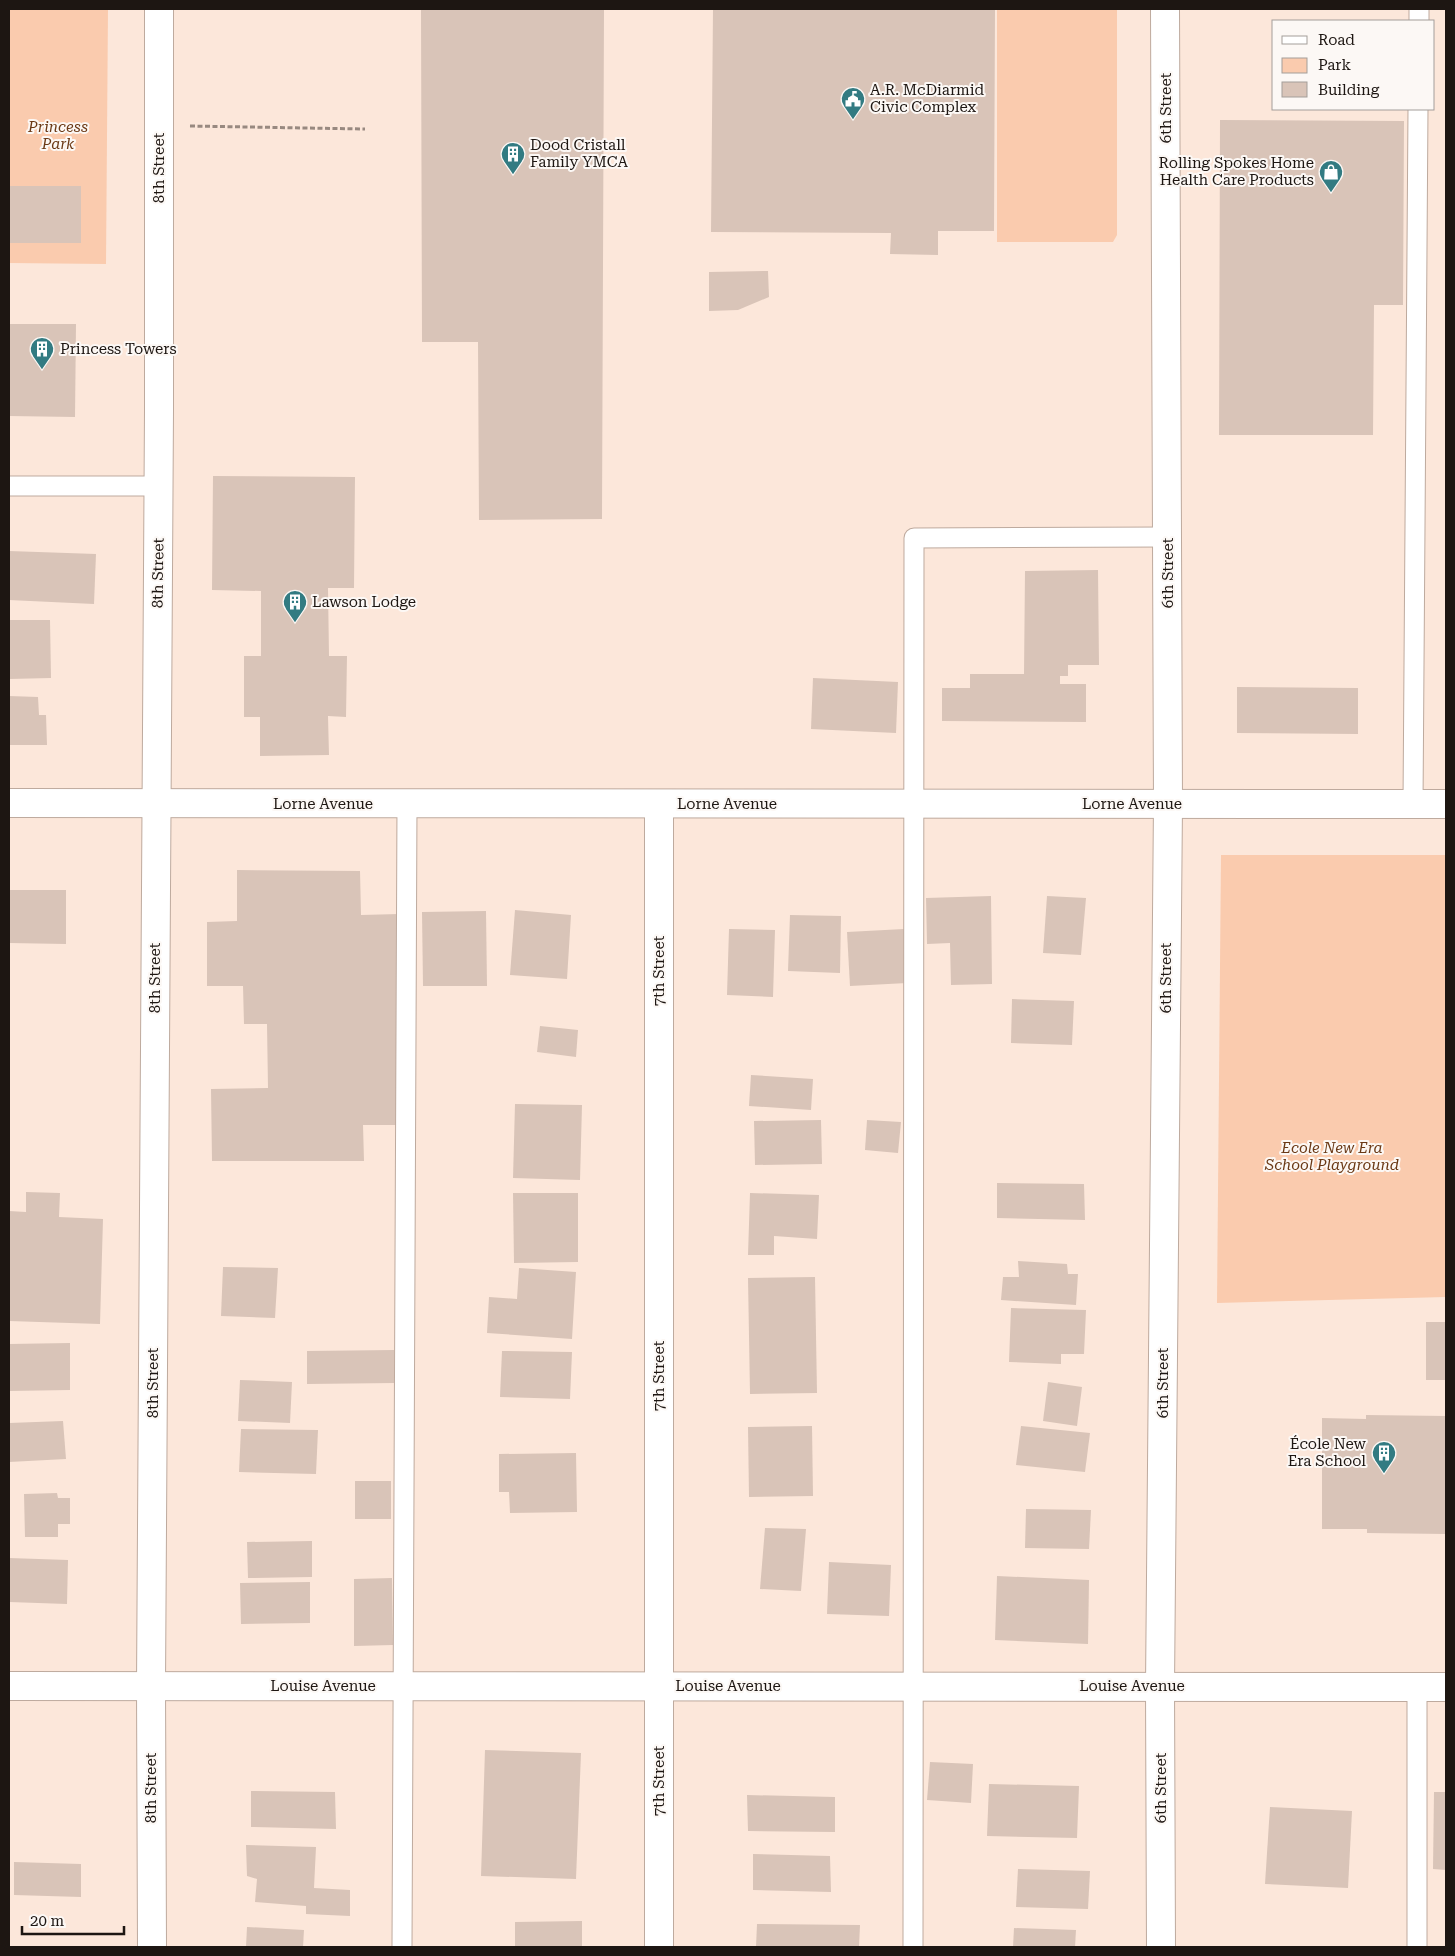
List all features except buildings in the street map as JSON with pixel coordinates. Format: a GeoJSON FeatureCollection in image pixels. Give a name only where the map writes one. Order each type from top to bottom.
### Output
{"type":"FeatureCollection","features":[{"type":"Feature","properties":{"kind":"street","name":"8th Street"},"geometry":{"type":"LineString","coordinates":[[152,1947],[151,1686],[159,486],[159,9]]}},
{"type":"Feature","properties":{"kind":"street","name":"6th Street"},"geometry":{"type":"LineString","coordinates":[[1161,1947],[1160,1686],[1168,804],[1166,9]]}},
{"type":"Feature","properties":{"kind":"street","name":"Lorne Avenue"},"geometry":{"type":"LineString","coordinates":[[9,803],[1446,804]]}},
{"type":"Feature","properties":{"kind":"street","name":"7th Street"},"geometry":{"type":"LineString","coordinates":[[660,804],[660,1947]]}},
{"type":"Feature","properties":{"kind":"street","name":"Louise Avenue"},"geometry":{"type":"LineString","coordinates":[[9,1686],[1446,1686]]}},
{"type":"Feature","properties":{"kind":"lane"},"geometry":{"type":"LineString","coordinates":[[1413,804],[1418,110]]}},
{"type":"Feature","properties":{"kind":"lane"},"geometry":{"type":"LineString","coordinates":[[9,486],[159,486]]}},
{"type":"Feature","properties":{"kind":"lane"},"geometry":{"type":"LineString","coordinates":[[913,1947],[912,804],[914,538],[1168,537]]}},
{"type":"Feature","properties":{"kind":"lane"},"geometry":{"type":"LineString","coordinates":[[402,1947],[407,804]]}},
{"type":"Feature","properties":{"kind":"lane"},"geometry":{"type":"LineString","coordinates":[[1417,1686],[1417,1947]]}},
{"type":"Feature","properties":{"kind":"path"},"geometry":{"type":"LineString","coordinates":[[159,125],[365,129]]}},
{"type":"Feature","properties":{"kind":"green space","name":"Princess Park"},"geometry":{"type":"Polygon","coordinates":[[[9,9],[108,9],[106,264],[9,263],[9,9]]]}},
{"type":"Feature","properties":{"kind":"green space"},"geometry":{"type":"Polygon","coordinates":[[[997,9],[1117,9],[1117,235],[1113,242],[997,242],[997,9]]]}},
{"type":"Feature","properties":{"kind":"green space","name":"Ecole New Era School Playground"},"geometry":{"type":"Polygon","coordinates":[[[1221,855],[1446,855],[1446,1297],[1217,1303],[1221,855]]]}},
{"type":"Feature","properties":{"kind":"place","name":"A.R. McDiarmid Civic Complex"},"geometry":{"type":"Point","coordinates":[853,120]}},
{"type":"Feature","properties":{"kind":"place","name":"Dood Cristall Family YMCA"},"geometry":{"type":"Point","coordinates":[513,175]}},
{"type":"Feature","properties":{"kind":"place","name":"Rolling Spokes Home Health Care Products"},"geometry":{"type":"Point","coordinates":[1331,193]}},
{"type":"Feature","properties":{"kind":"place","name":"Princess Towers"},"geometry":{"type":"Point","coordinates":[42,370]}},
{"type":"Feature","properties":{"kind":"place","name":"Lawson Lodge"},"geometry":{"type":"Point","coordinates":[295,623]}},
{"type":"Feature","properties":{"kind":"place","name":"École New Era School"},"geometry":{"type":"Point","coordinates":[1384,1474]}}]}
